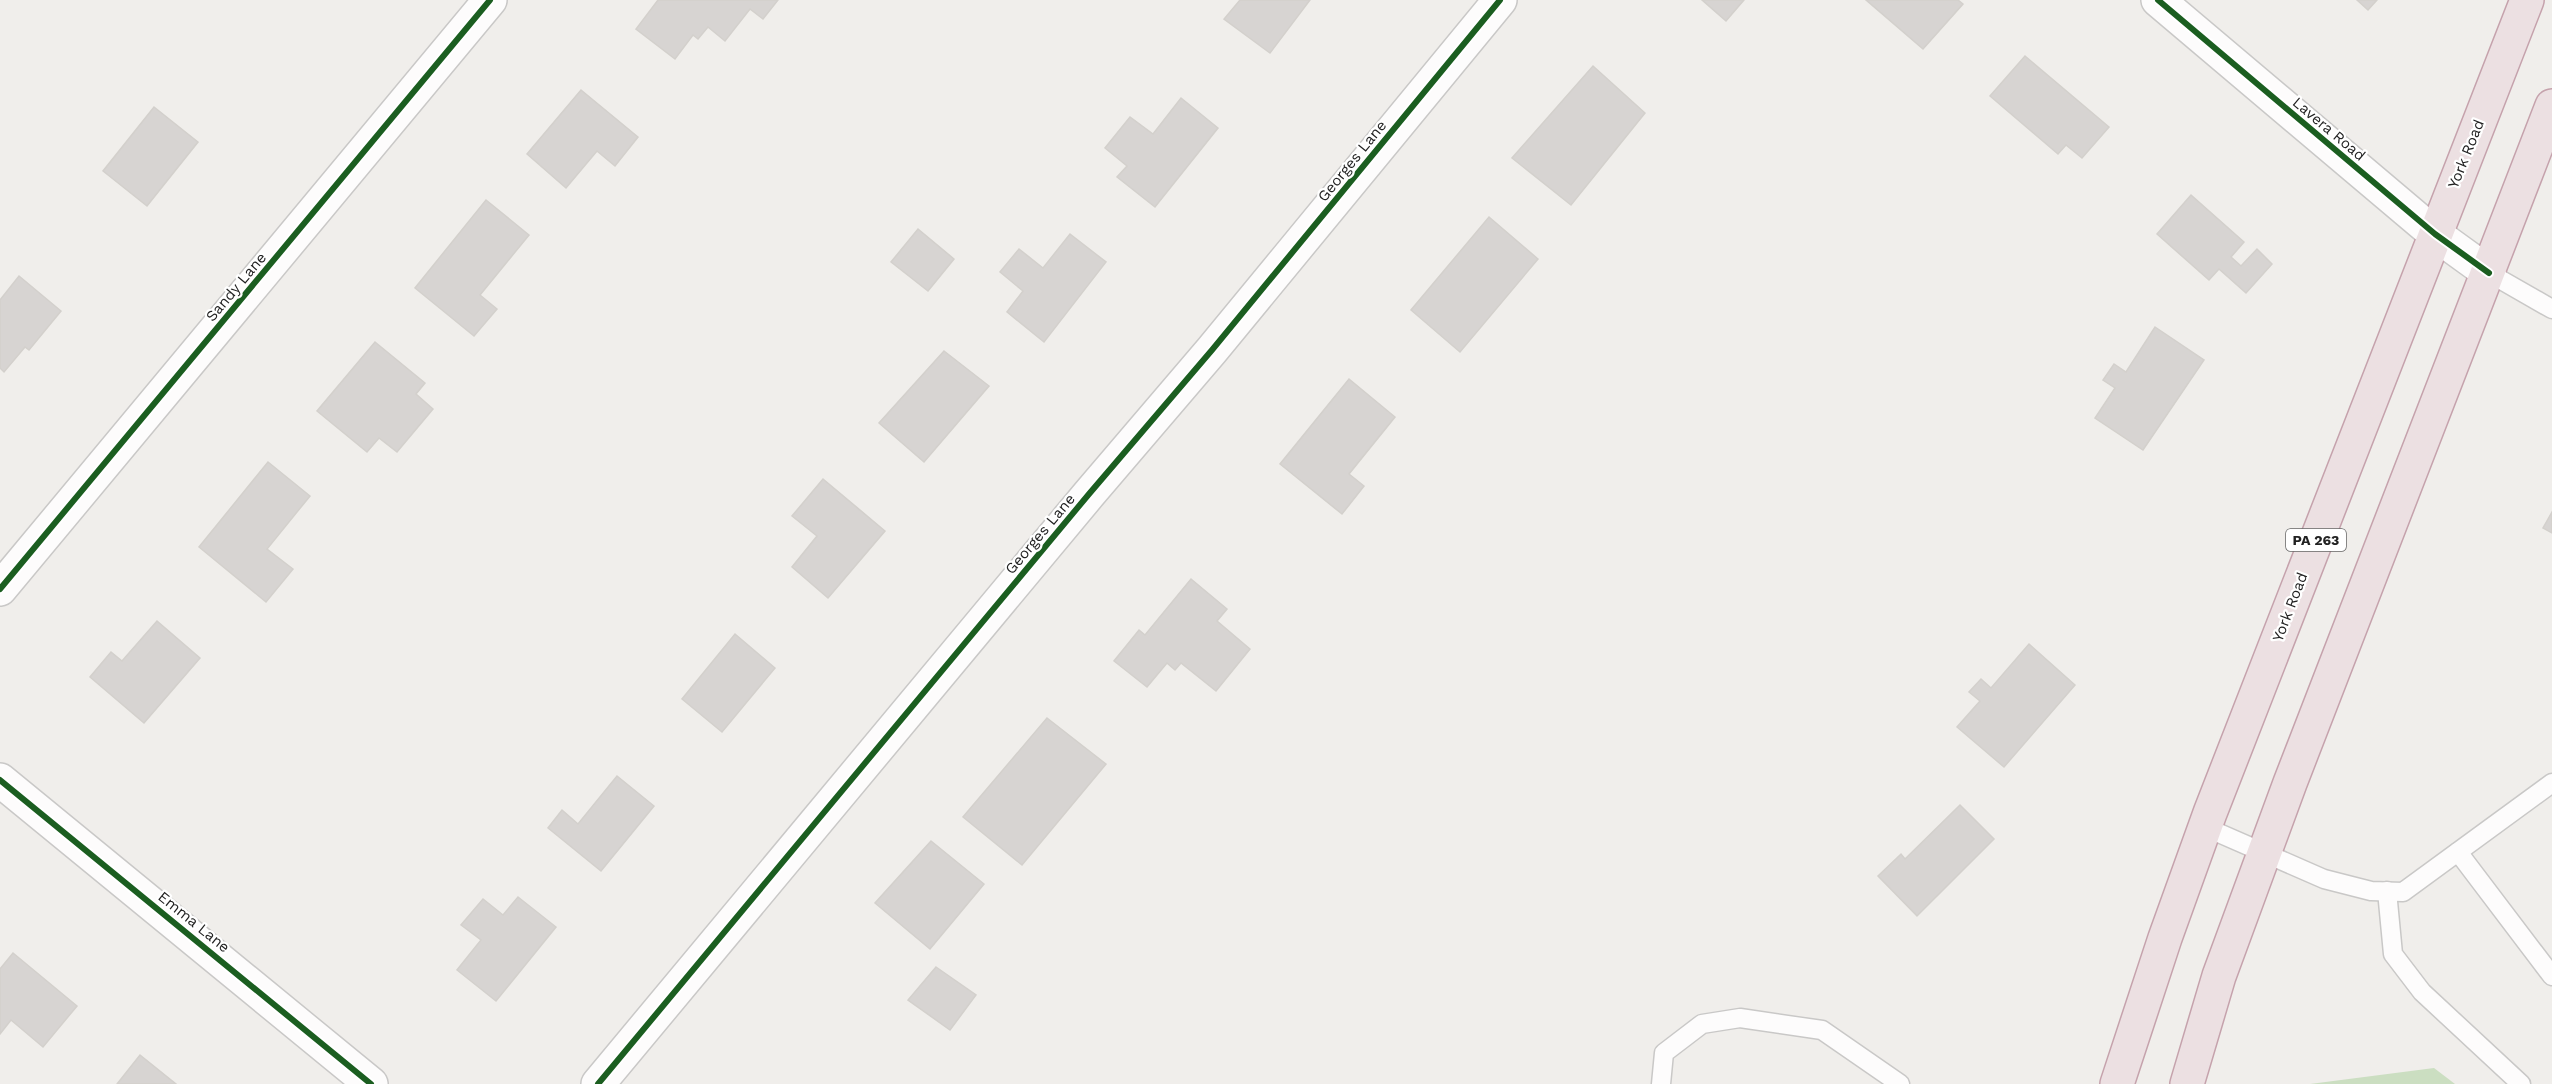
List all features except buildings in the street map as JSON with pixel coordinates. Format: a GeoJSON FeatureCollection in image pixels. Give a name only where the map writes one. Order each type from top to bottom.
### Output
{"type":"FeatureCollection","features":[{"type":"Feature","properties":{"kind":"highway","name":"York Road"},"geometry":{"type":"LineString","coordinates":[[2117,1084],[2165,938],[2205,827],[2527,0]]}},
{"type":"Feature","properties":{"kind":"highway"},"geometry":{"type":"LineString","coordinates":[[2187,1084],[2219,976],[2265,852],[2552,106]]}},
{"type":"Feature","properties":{"kind":"street","name":"Sandy Lane"},"geometry":{"type":"LineString","coordinates":[[0,589],[490,0]]}},
{"type":"Feature","properties":{"kind":"street","name":"Georges Lane"},"geometry":{"type":"LineString","coordinates":[[598,1084],[1212,350],[1500,0]]}},
{"type":"Feature","properties":{"kind":"street","name":"Lavera Road"},"geometry":{"type":"LineString","coordinates":[[2158,0],[2435,234],[2489,273]]}},
{"type":"Feature","properties":{"kind":"street","name":"Emma Lane"},"geometry":{"type":"LineString","coordinates":[[0,780],[371,1084]]}},
{"type":"Feature","properties":{"kind":"lane"},"geometry":{"type":"LineString","coordinates":[[2489,273],[2552,309]]}},
{"type":"Feature","properties":{"kind":"lane"},"geometry":{"type":"LineString","coordinates":[[2205,827],[2324,879],[2371,891],[2403,892],[2552,783]]}},
{"type":"Feature","properties":{"kind":"lane"},"geometry":{"type":"LineString","coordinates":[[2458,852],[2552,976]]}},
{"type":"Feature","properties":{"kind":"lane"},"geometry":{"type":"LineString","coordinates":[[2386,891],[2393,954],[2422,992],[2521,1084]]}},
{"type":"Feature","properties":{"kind":"lane"},"geometry":{"type":"LineString","coordinates":[[1661,1084],[1664,1053],[1702,1024],[1740,1018],[1822,1030],[1900,1084]]}},
{"type":"Feature","properties":{"kind":"green space"},"geometry":{"type":"Polygon","coordinates":[[[2434,1068],[2455,1084],[2310,1084],[2434,1068]]]}},
{"type":"Feature","properties":{"kind":"cycle path"},"geometry":{"type":"LineString","coordinates":[[0,589],[490,0]]}},
{"type":"Feature","properties":{"kind":"cycle path"},"geometry":{"type":"LineString","coordinates":[[598,1084],[1089,494],[1212,350],[1500,0]]}},
{"type":"Feature","properties":{"kind":"cycle path"},"geometry":{"type":"LineString","coordinates":[[2158,0],[2435,234],[2489,273]]}},
{"type":"Feature","properties":{"kind":"cycle path"},"geometry":{"type":"LineString","coordinates":[[0,780],[371,1084]]}}]}
